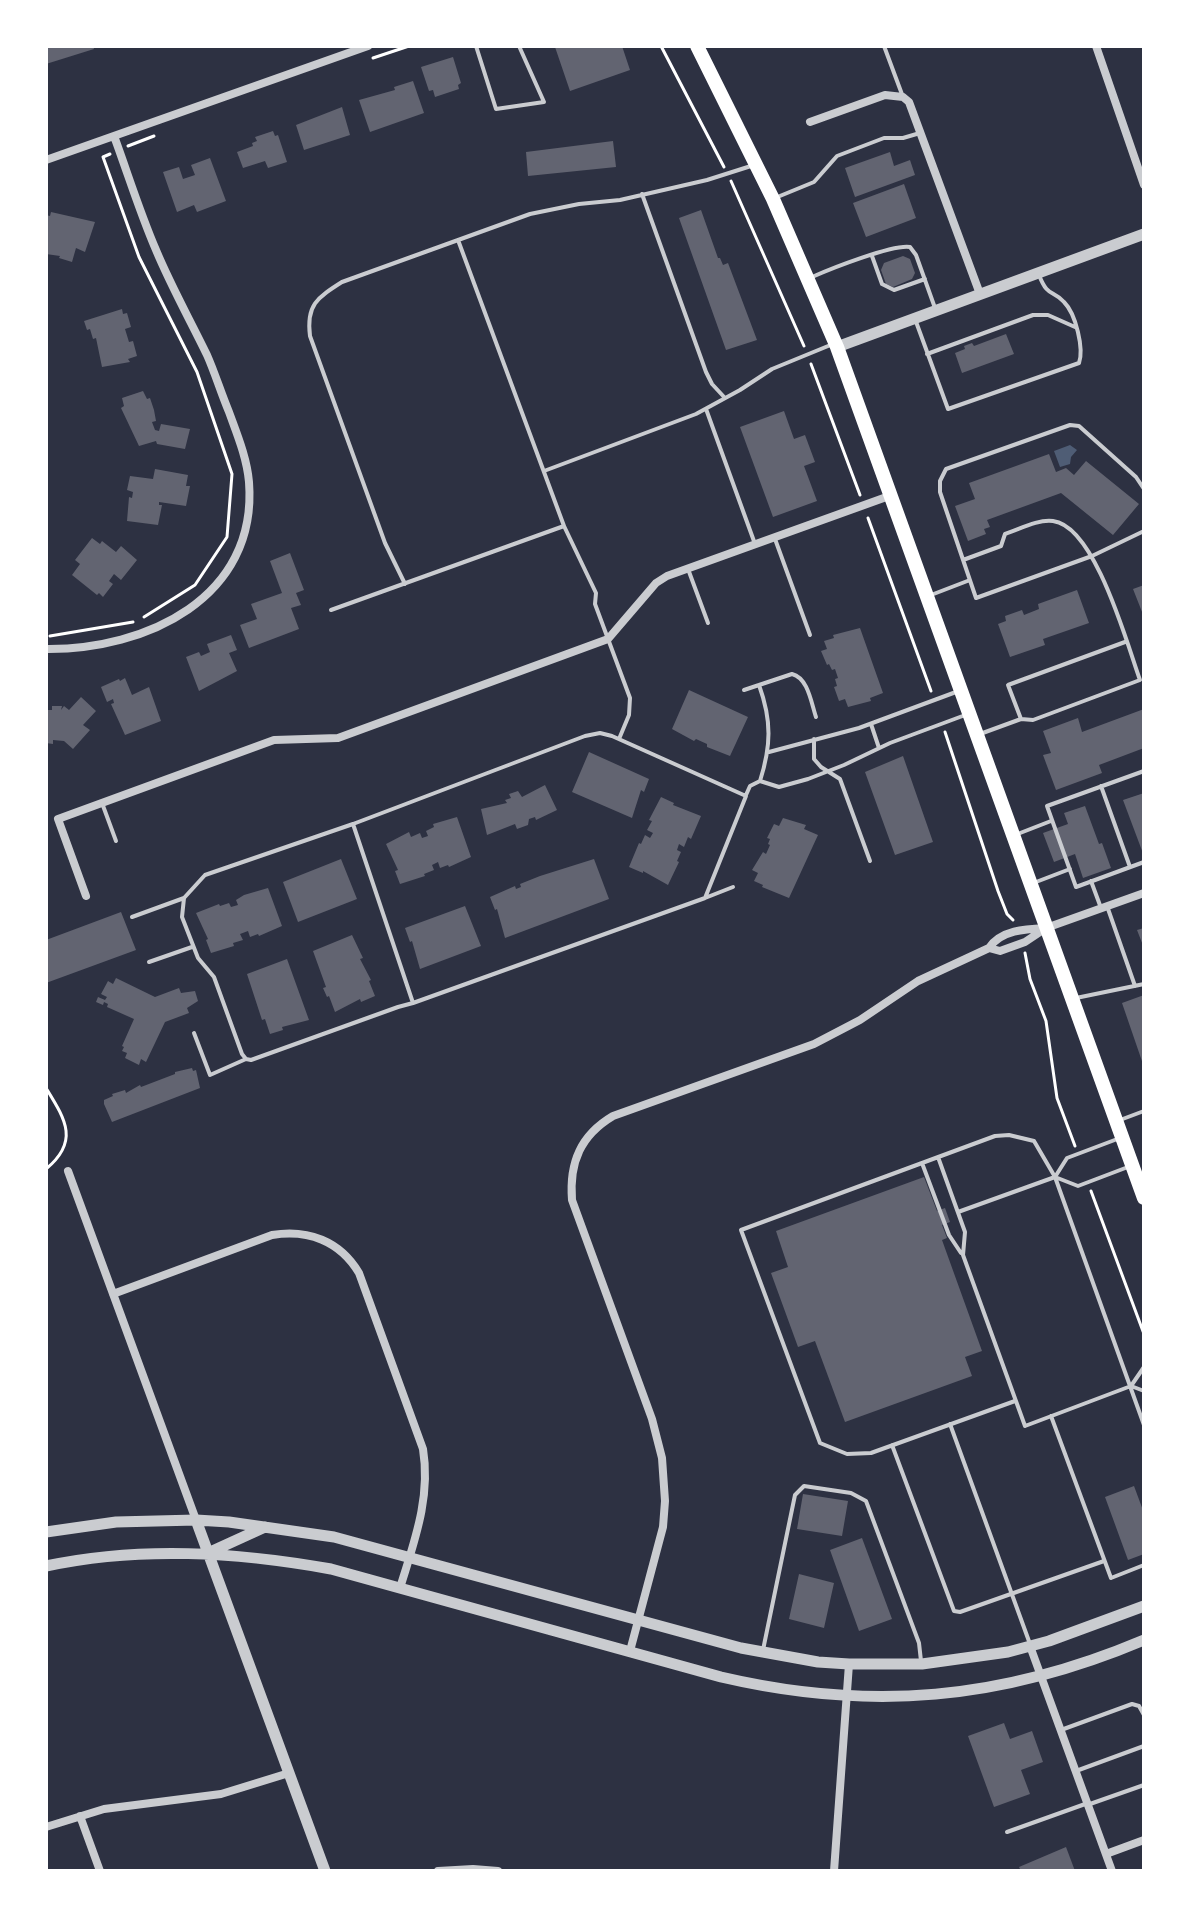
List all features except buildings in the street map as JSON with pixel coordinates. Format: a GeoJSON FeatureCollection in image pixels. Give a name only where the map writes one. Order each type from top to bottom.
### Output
{"type":"FeatureCollection","features":[{"type":"Feature","properties":{"kind":"main road"},"geometry":{"type":"LineString","coordinates":[[697,46],[757,164],[836,345],[1144,1198]]}},
{"type":"Feature","properties":{"kind":"street"},"geometry":{"type":"LineString","coordinates":[[46,160],[368,46]]}},
{"type":"Feature","properties":{"kind":"street"},"geometry":{"type":"LineString","coordinates":[[1096,46],[1144,185]]}},
{"type":"Feature","properties":{"kind":"street"},"geometry":{"type":"LineString","coordinates":[[810,122],[885,95],[903,97],[913,110],[980,294]]}},
{"type":"Feature","properties":{"kind":"street"},"geometry":{"type":"LineString","coordinates":[[46,649],[121,640],[163,626],[185,614],[216,586],[231,565],[247,520],[249,479],[233,423],[209,359],[156,251],[114,136]]}},
{"type":"Feature","properties":{"kind":"street"},"geometry":{"type":"LineString","coordinates":[[836,345],[1144,234]]}},
{"type":"Feature","properties":{"kind":"street"},"geometry":{"type":"LineString","coordinates":[[86,896],[58,819],[274,740],[338,738],[608,639],[656,583],[892,494]]}},
{"type":"Feature","properties":{"kind":"street"},"geometry":{"type":"LineString","coordinates":[[630,1651],[663,1527],[665,1490],[662,1458],[652,1419],[572,1200],[571,1182],[579,1149],[598,1125],[613,1116],[814,1044],[860,1020],[918,981],[989,948],[1000,951],[1025,942],[1046,928],[1144,893]]}},
{"type":"Feature","properties":{"kind":"street"},"geometry":{"type":"LineString","coordinates":[[68,1171],[325,1871]]}},
{"type":"Feature","properties":{"kind":"street"},"geometry":{"type":"LineString","coordinates":[[113,1294],[272,1235],[288,1232],[310,1235],[338,1247],[351,1259],[359,1273],[423,1449],[425,1490],[400,1588]]}},
{"type":"Feature","properties":{"kind":"street"},"geometry":{"type":"LineString","coordinates":[[46,1532],[116,1522],[196,1520],[334,1537],[763,1653],[818,1662],[922,1664],[1008,1652],[1144,1606]]}},
{"type":"Feature","properties":{"kind":"street"},"geometry":{"type":"LineString","coordinates":[[208,1553],[266,1527]]}},
{"type":"Feature","properties":{"kind":"street"},"geometry":{"type":"LineString","coordinates":[[46,1566],[111,1556],[208,1553],[317,1567],[721,1677],[782,1691],[846,1697],[917,1697],[1042,1677],[1144,1640]]}},
{"type":"Feature","properties":{"kind":"street"},"geometry":{"type":"LineString","coordinates":[[1030,1646],[1112,1871]]}},
{"type":"Feature","properties":{"kind":"street"},"geometry":{"type":"LineString","coordinates":[[834,1871],[849,1664]]}},
{"type":"Feature","properties":{"kind":"street"},"geometry":{"type":"LineString","coordinates":[[46,1827],[104,1809],[221,1794],[289,1773]]}},
{"type":"Feature","properties":{"kind":"street"},"geometry":{"type":"LineString","coordinates":[[80,1816],[100,1871]]}},
{"type":"Feature","properties":{"kind":"street"},"geometry":{"type":"LineString","coordinates":[[1106,1854],[1144,1840]]}},
{"type":"Feature","properties":{"kind":"street"},"geometry":{"type":"LineString","coordinates":[[438,1871],[498,1871]]}},
{"type":"Feature","properties":{"kind":"lane"},"geometry":{"type":"LineString","coordinates":[[476,46],[496,109],[544,102],[519,46]]}},
{"type":"Feature","properties":{"kind":"lane"},"geometry":{"type":"LineString","coordinates":[[884,46],[903,97]]}},
{"type":"Feature","properties":{"kind":"lane"},"geometry":{"type":"LineString","coordinates":[[773,199],[814,182],[837,156],[884,138],[903,138],[921,132]]}},
{"type":"Feature","properties":{"kind":"lane"},"geometry":{"type":"LineString","coordinates":[[405,584],[385,543],[310,336],[310,310],[316,300],[342,282],[530,214],[642,194],[757,164]]}},
{"type":"Feature","properties":{"kind":"lane"},"geometry":{"type":"LineString","coordinates":[[642,194],[706,372],[725,398]]}},
{"type":"Feature","properties":{"kind":"lane"},"geometry":{"type":"LineString","coordinates":[[458,239],[564,526],[596,593],[595,604],[630,698],[629,715],[619,739]]}},
{"type":"Feature","properties":{"kind":"lane"},"geometry":{"type":"LineString","coordinates":[[809,278],[901,245],[910,247],[916,255],[936,310]]}},
{"type":"Feature","properties":{"kind":"lane"},"geometry":{"type":"LineString","coordinates":[[872,256],[882,284],[894,290],[925,279]]}},
{"type":"Feature","properties":{"kind":"lane"},"geometry":{"type":"LineString","coordinates":[[915,318],[948,409],[1079,363],[1082,345],[1066,304],[1047,292],[1039,273]]}},
{"type":"Feature","properties":{"kind":"lane"},"geometry":{"type":"LineString","coordinates":[[927,354],[1033,315],[1048,315],[1075,327]]}},
{"type":"Feature","properties":{"kind":"lane"},"geometry":{"type":"LineString","coordinates":[[544,471],[706,409],[772,369],[836,345]]}},
{"type":"Feature","properties":{"kind":"lane"},"geometry":{"type":"LineString","coordinates":[[706,409],[755,544]]}},
{"type":"Feature","properties":{"kind":"lane"},"geometry":{"type":"LineString","coordinates":[[1144,489],[1136,477],[1079,426],[1070,425],[946,469],[940,481],[940,492],[976,598],[1092,556],[1144,531]]}},
{"type":"Feature","properties":{"kind":"lane"},"geometry":{"type":"LineString","coordinates":[[963,560],[1001,546],[1005,534],[1044,520],[1057,521],[1069,527],[1085,542],[1092,556],[1140,680],[1033,720],[1021,719],[977,735]]}},
{"type":"Feature","properties":{"kind":"lane"},"geometry":{"type":"LineString","coordinates":[[331,610],[564,526]]}},
{"type":"Feature","properties":{"kind":"lane"},"geometry":{"type":"LineString","coordinates":[[774,537],[810,635]]}},
{"type":"Feature","properties":{"kind":"lane"},"geometry":{"type":"LineString","coordinates":[[688,569],[708,623]]}},
{"type":"Feature","properties":{"kind":"lane"},"geometry":{"type":"LineString","coordinates":[[929,596],[970,580]]}},
{"type":"Feature","properties":{"kind":"lane"},"geometry":{"type":"LineString","coordinates":[[1021,719],[1008,685],[1126,642]]}},
{"type":"Feature","properties":{"kind":"lane"},"geometry":{"type":"LineString","coordinates":[[744,690],[792,674],[798,675],[803,680],[816,717]]}},
{"type":"Feature","properties":{"kind":"lane"},"geometry":{"type":"LineString","coordinates":[[759,685],[768,712],[769,752],[760,781]]}},
{"type":"Feature","properties":{"kind":"lane"},"geometry":{"type":"LineString","coordinates":[[769,752],[870,723],[962,690]]}},
{"type":"Feature","properties":{"kind":"lane"},"geometry":{"type":"LineString","coordinates":[[705,898],[750,786],[760,781],[779,787],[828,772],[879,748],[970,713]]}},
{"type":"Feature","properties":{"kind":"lane"},"geometry":{"type":"LineString","coordinates":[[870,723],[879,748]]}},
{"type":"Feature","properties":{"kind":"lane"},"geometry":{"type":"LineString","coordinates":[[132,917],[184,898],[205,875],[600,733],[746,796]]}},
{"type":"Feature","properties":{"kind":"lane"},"geometry":{"type":"LineString","coordinates":[[814,739],[814,759],[840,779],[870,861]]}},
{"type":"Feature","properties":{"kind":"lane"},"geometry":{"type":"LineString","coordinates":[[1144,771],[1047,806],[1076,887],[1144,862]]}},
{"type":"Feature","properties":{"kind":"lane"},"geometry":{"type":"LineString","coordinates":[[1101,786],[1130,867]]}},
{"type":"Feature","properties":{"kind":"lane"},"geometry":{"type":"LineString","coordinates":[[102,803],[116,841]]}},
{"type":"Feature","properties":{"kind":"lane"},"geometry":{"type":"LineString","coordinates":[[1012,835],[1052,821]]}},
{"type":"Feature","properties":{"kind":"lane"},"geometry":{"type":"LineString","coordinates":[[353,824],[413,1003]]}},
{"type":"Feature","properties":{"kind":"lane"},"geometry":{"type":"LineString","coordinates":[[1030,884],[1070,869]]}},
{"type":"Feature","properties":{"kind":"lane"},"geometry":{"type":"LineString","coordinates":[[1091,881],[1135,986]]}},
{"type":"Feature","properties":{"kind":"lane"},"geometry":{"type":"LineString","coordinates":[[194,1033],[210,1075],[246,1059],[251,1060],[413,1003],[733,887]]}},
{"type":"Feature","properties":{"kind":"lane"},"geometry":{"type":"LineString","coordinates":[[184,898],[182,917],[193,946],[214,977],[246,1059]]}},
{"type":"Feature","properties":{"kind":"lane"},"geometry":{"type":"LineString","coordinates":[[149,962],[193,946]]}},
{"type":"Feature","properties":{"kind":"lane"},"geometry":{"type":"LineString","coordinates":[[1072,999],[1144,984]]}},
{"type":"Feature","properties":{"kind":"lane"},"geometry":{"type":"LineString","coordinates":[[1116,1121],[1144,1111]]}},
{"type":"Feature","properties":{"kind":"lane"},"geometry":{"type":"LineString","coordinates":[[1015,1401],[858,1455],[820,1443],[741,1230],[995,1136],[1009,1135],[1034,1141],[1055,1177],[1144,1425]]}},
{"type":"Feature","properties":{"kind":"lane"},"geometry":{"type":"LineString","coordinates":[[958,1212],[1055,1177],[1067,1158],[1122,1137]]}},
{"type":"Feature","properties":{"kind":"lane"},"geometry":{"type":"LineString","coordinates":[[938,1157],[965,1232],[963,1255]]}},
{"type":"Feature","properties":{"kind":"lane"},"geometry":{"type":"LineString","coordinates":[[922,1163],[949,1235],[963,1255],[1025,1426],[1131,1386],[1144,1367]]}},
{"type":"Feature","properties":{"kind":"lane"},"geometry":{"type":"LineString","coordinates":[[1055,1177],[1078,1186],[1132,1166]]}},
{"type":"Feature","properties":{"kind":"lane"},"geometry":{"type":"LineString","coordinates":[[1131,1386],[1144,1391]]}},
{"type":"Feature","properties":{"kind":"lane"},"geometry":{"type":"LineString","coordinates":[[1051,1416],[1111,1578],[1144,1565]]}},
{"type":"Feature","properties":{"kind":"lane"},"geometry":{"type":"LineString","coordinates":[[950,1424],[1030,1646]]}},
{"type":"Feature","properties":{"kind":"lane"},"geometry":{"type":"LineString","coordinates":[[892,1445],[954,1611],[960,1612],[1104,1561]]}},
{"type":"Feature","properties":{"kind":"lane"},"geometry":{"type":"LineString","coordinates":[[763,1653],[795,1495],[804,1486],[851,1493],[866,1501],[919,1643],[922,1664]]}},
{"type":"Feature","properties":{"kind":"lane"},"geometry":{"type":"LineString","coordinates":[[1061,1730],[1132,1704],[1139,1706],[1144,1715]]}},
{"type":"Feature","properties":{"kind":"lane"},"geometry":{"type":"LineString","coordinates":[[1076,1771],[1144,1746]]}},
{"type":"Feature","properties":{"kind":"lane"},"geometry":{"type":"LineString","coordinates":[[1007,1832],[1142,1785]]}},
{"type":"Feature","properties":{"kind":"path"},"geometry":{"type":"LineString","coordinates":[[661,46],[728,174],[807,354],[934,700]]}},
{"type":"Feature","properties":{"kind":"path"},"geometry":{"type":"LineString","coordinates":[[942,724],[998,891],[1007,914],[1013,920]]}},
{"type":"Feature","properties":{"kind":"path"},"geometry":{"type":"LineString","coordinates":[[46,1088],[65,1119],[67,1128],[63,1150],[46,1169]]}},
{"type":"Feature","properties":{"kind":"water"},"geometry":{"type":"Polygon","coordinates":[[[1070,445],[1077,450],[1070,464],[1060,467],[1054,451],[1070,445]]]}}]}
